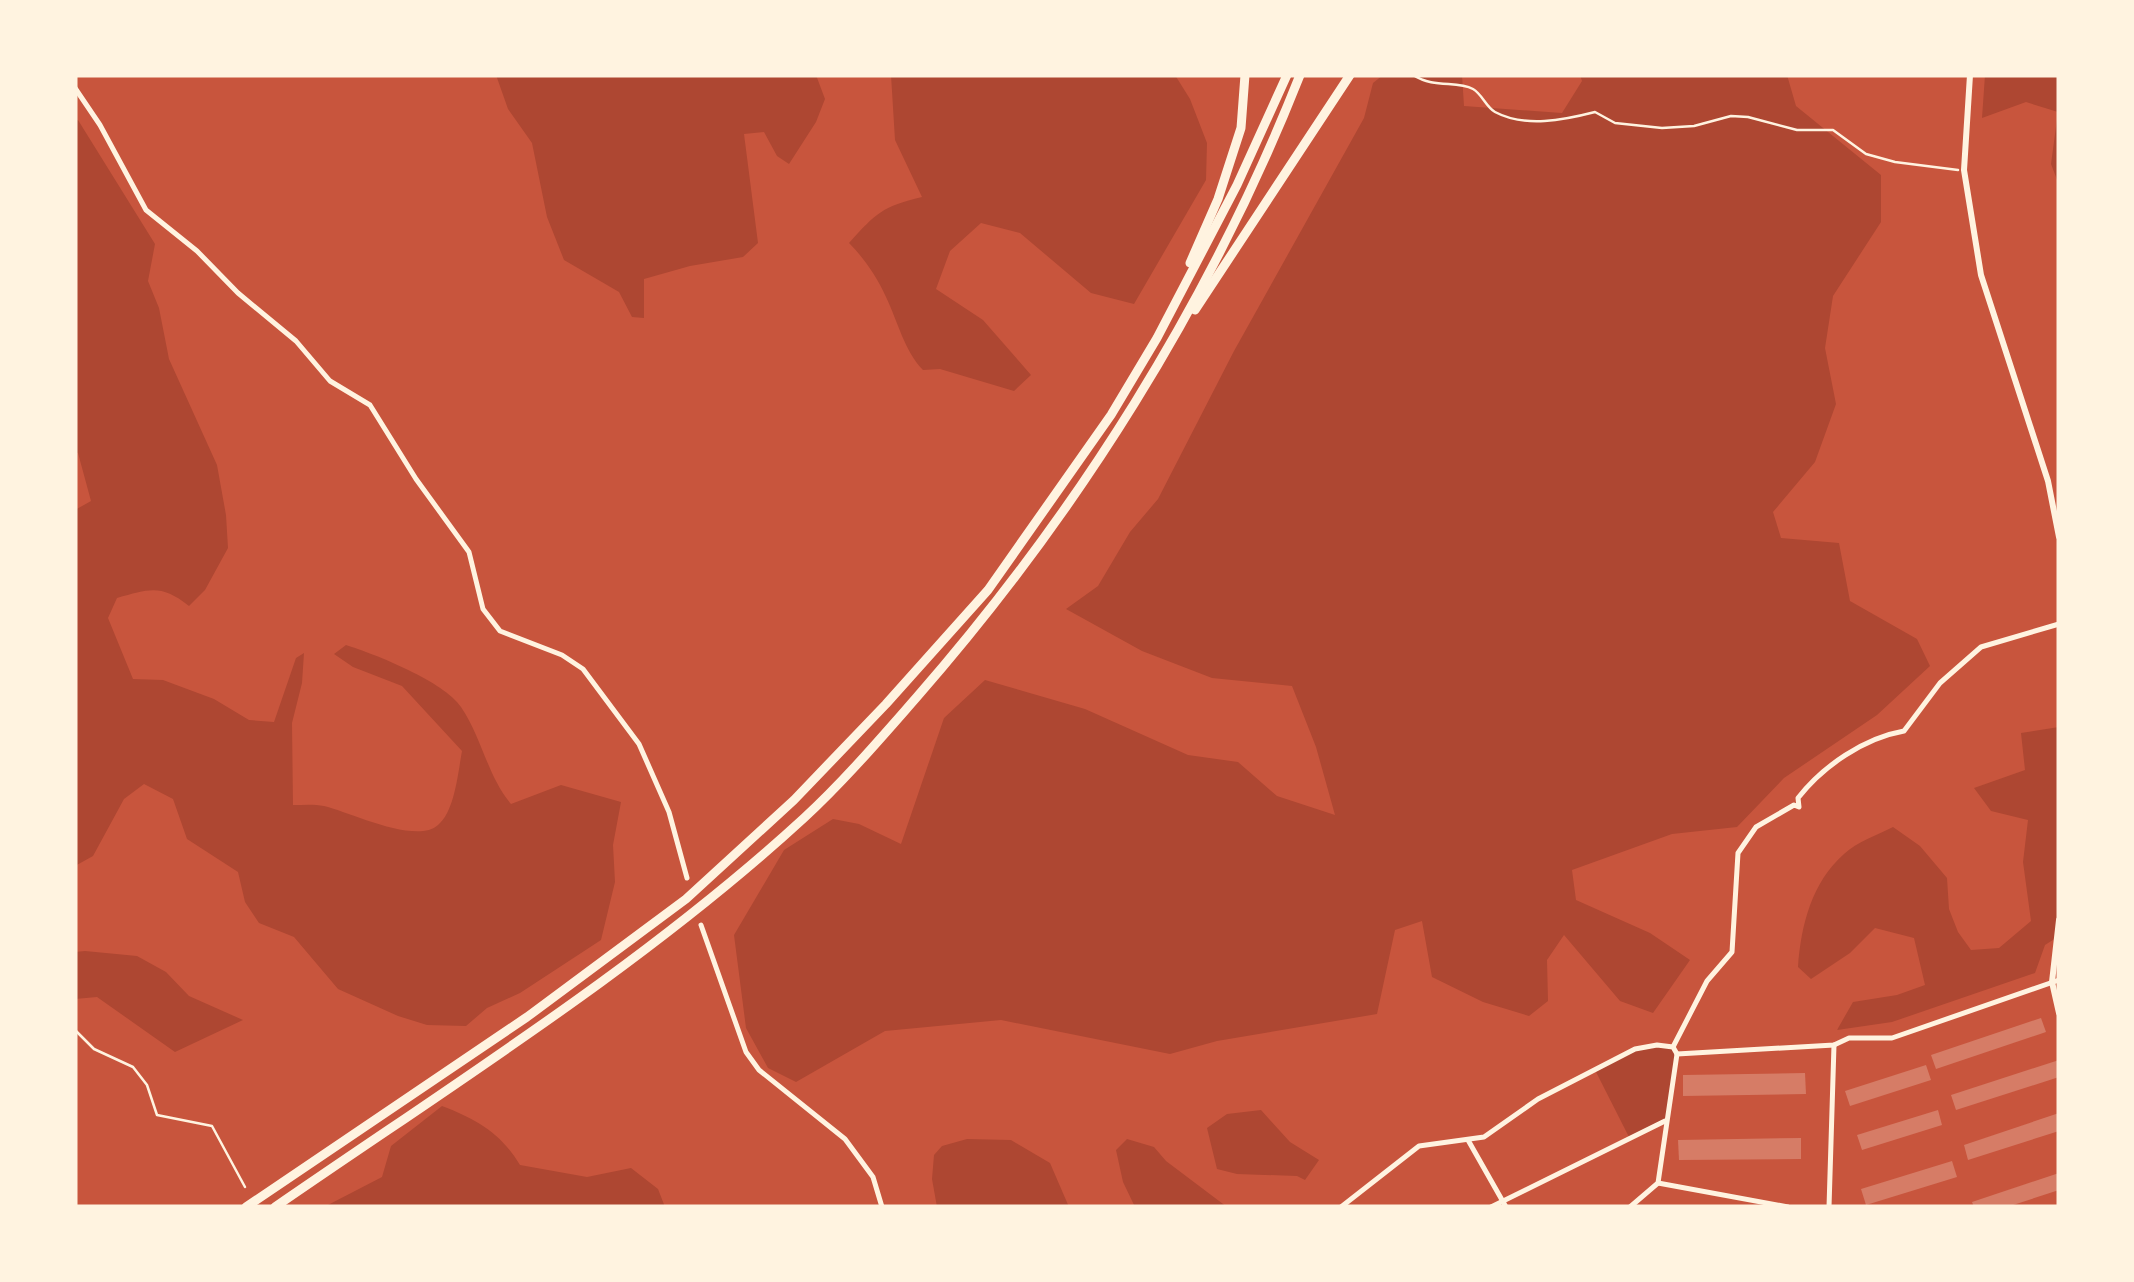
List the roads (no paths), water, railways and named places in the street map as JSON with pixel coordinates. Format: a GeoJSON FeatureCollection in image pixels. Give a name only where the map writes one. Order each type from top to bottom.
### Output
{"type":"FeatureCollection","features":[{"type":"Feature","properties":{"kind":"highway"},"geometry":{"type":"LineString","coordinates":[[1157,338],[1218,199],[1241,128],[1244,75]]}},
{"type":"Feature","properties":{"kind":"highway"},"geometry":{"type":"LineString","coordinates":[[246,1207],[527,1017],[686,899],[794,800],[886,704],[988,590],[1111,415],[1157,338],[1237,185],[1287,75]]}},
{"type":"Feature","properties":{"kind":"highway"},"geometry":{"type":"LineString","coordinates":[[1168,349],[1278,132],[1300,75]]}},
{"type":"Feature","properties":{"kind":"highway"},"geometry":{"type":"LineString","coordinates":[[274,1207],[596,984],[718,893],[806,816],[956,652],[1040,543],[1350,75]]}},
{"type":"Feature","properties":{"kind":"street"},"geometry":{"type":"LineString","coordinates":[[1970,75],[1964,170],[1981,275],[2048,481],[2059,537]]}},
{"type":"Feature","properties":{"kind":"street"},"geometry":{"type":"LineString","coordinates":[[75,88],[146,210],[197,250],[238,293],[296,341],[330,381],[370,405],[416,479],[469,552],[482,609],[500,632],[562,655],[582,669],[639,744],[669,812],[688,878]]}},
{"type":"Feature","properties":{"kind":"street"},"geometry":{"type":"LineString","coordinates":[[1630,1207],[1658,1183],[1675,1050],[1706,981],[1732,952],[1738,853],[1756,827],[1794,805],[1799,808],[1798,798],[1814,776],[1880,735],[1904,731],[1940,683],[1980,647],[2059,624]]}},
{"type":"Feature","properties":{"kind":"street"},"geometry":{"type":"LineString","coordinates":[[2059,920],[2055,981],[2059,1013]]}},
{"type":"Feature","properties":{"kind":"street"},"geometry":{"type":"LineString","coordinates":[[700,926],[746,1052],[760,1070],[845,1139],[872,1177],[882,1207]]}},
{"type":"Feature","properties":{"kind":"street"},"geometry":{"type":"LineString","coordinates":[[1341,1207],[1419,1146],[1484,1137],[1538,1099],[1636,1049],[1657,1045],[1675,1050],[1834,1044],[1850,1038],[1892,1038],[2055,981]]}},
{"type":"Feature","properties":{"kind":"street"},"geometry":{"type":"LineString","coordinates":[[1829,1207],[1834,1044]]}},
{"type":"Feature","properties":{"kind":"street"},"geometry":{"type":"LineString","coordinates":[[1491,1207],[1504,1204],[1665,1122]]}},
{"type":"Feature","properties":{"kind":"street"},"geometry":{"type":"LineString","coordinates":[[1468,1140],[1504,1204]]}},
{"type":"Feature","properties":{"kind":"street"},"geometry":{"type":"LineString","coordinates":[[1658,1183],[1788,1207]]}},
{"type":"Feature","properties":{"kind":"lane"},"geometry":{"type":"LineString","coordinates":[[75,1030],[94,1049],[133,1067],[147,1086],[157,1115],[212,1126],[245,1187]]}}]}
